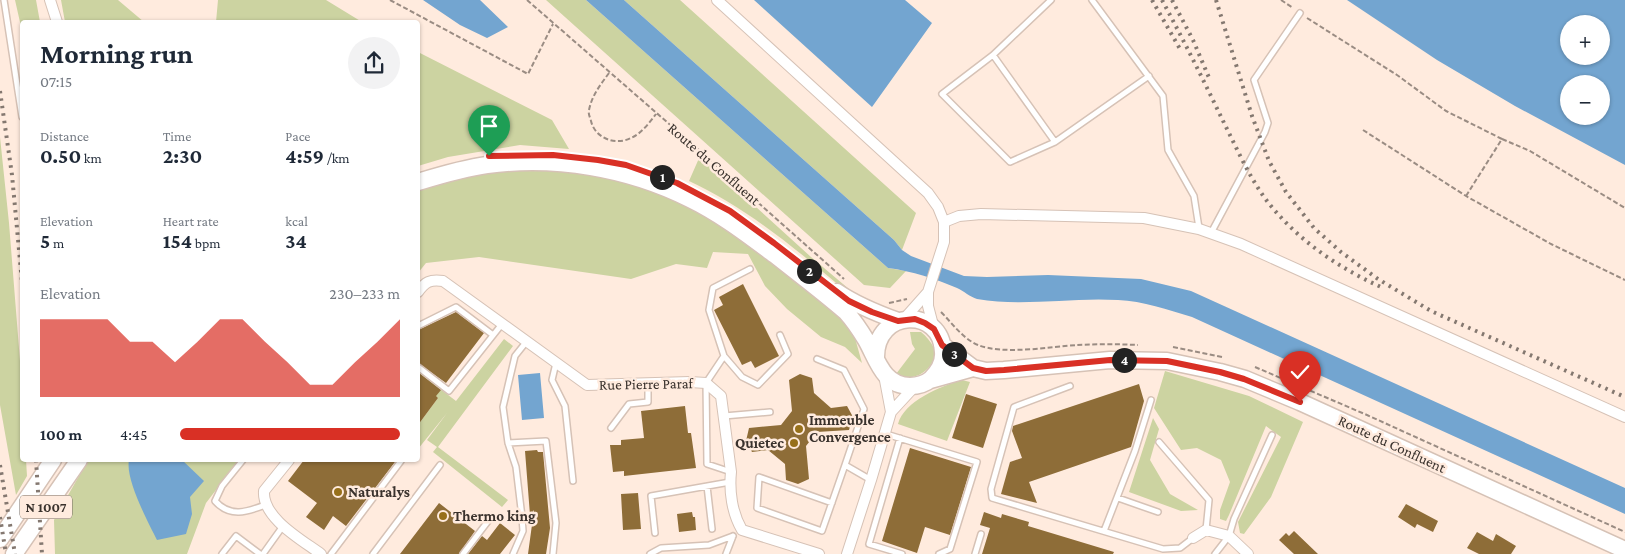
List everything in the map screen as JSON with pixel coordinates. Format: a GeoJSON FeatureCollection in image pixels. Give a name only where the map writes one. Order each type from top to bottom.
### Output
{"type":"FeatureCollection","features":[{"type":"Feature","properties":{"kind":"main road"},"geometry":{"type":"LineString","coordinates":[[420,172],[468,160],[510,154],[571,156],[626,165],[677,183],[703,195],[730,211],[849,301],[872,312],[901,320],[920,321],[934,329],[942,345],[941,364],[937,373],[922,383],[904,386],[893,382],[884,375],[859,328],[846,312],[824,293],[736,226],[691,199],[636,177],[574,164],[533,162],[470,168],[420,181]]}},
{"type":"Feature","properties":{"kind":"main road"},"geometry":{"type":"LineString","coordinates":[[876,358],[878,340],[883,332],[901,320]]}},
{"type":"Feature","properties":{"kind":"main road"},"geometry":{"type":"LineString","coordinates":[[942,345],[973,368]]}},
{"type":"Feature","properties":{"kind":"main road","name":"Route du Confluent"},"geometry":{"type":"LineString","coordinates":[[922,383],[973,368],[986,371],[1120,360],[1167,361],[1220,372],[1244,379],[1300,402],[1625,550]]}},
{"type":"Feature","properties":{"kind":"main road","name":"N 1007"},"geometry":{"type":"LineString","coordinates":[[0,539],[52,462]]}},
{"type":"Feature","properties":{"kind":"main road","name":"N 1007"},"geometry":{"type":"LineString","coordinates":[[14,554],[78,462]]}},
{"type":"Feature","properties":{"kind":"street"},"geometry":{"type":"LineString","coordinates":[[50,0],[56,20]]}},
{"type":"Feature","properties":{"kind":"street"},"geometry":{"type":"LineString","coordinates":[[717,0],[928,193],[938,207],[944,222],[944,242],[929,288],[928,306],[934,329]]}},
{"type":"Feature","properties":{"kind":"street"},"geometry":{"type":"LineString","coordinates":[[944,222],[959,216],[981,214],[1144,218],[1200,229],[1241,244],[1625,417]]}},
{"type":"Feature","properties":{"kind":"street","name":"Rue Pierre Paraf"},"geometry":{"type":"LineString","coordinates":[[420,289],[424,283],[434,280],[443,281],[587,385],[706,383],[721,396],[738,533]]}},
{"type":"Feature","properties":{"kind":"street"},"geometry":{"type":"LineString","coordinates":[[901,320],[929,288]]}},
{"type":"Feature","properties":{"kind":"street"},"geometry":{"type":"LineString","coordinates":[[847,554],[872,480],[891,412],[884,375]]}},
{"type":"Feature","properties":{"kind":"street"},"geometry":{"type":"LineString","coordinates":[[891,412],[922,383]]}},
{"type":"Feature","properties":{"kind":"street"},"geometry":{"type":"LineString","coordinates":[[287,462],[264,492],[265,505],[277,520],[321,554]]}},
{"type":"Feature","properties":{"kind":"street"},"geometry":{"type":"LineString","coordinates":[[1193,538],[1206,530],[1229,536],[1248,554]]}},
{"type":"Feature","properties":{"kind":"street"},"geometry":{"type":"LineString","coordinates":[[738,533],[819,554]]}},
{"type":"Feature","properties":{"kind":"lane"},"geometry":{"type":"LineString","coordinates":[[4,0],[20,104]]}},
{"type":"Feature","properties":{"kind":"lane"},"geometry":{"type":"LineString","coordinates":[[1051,0],[993,55],[942,94],[1010,162],[1055,142],[1148,76]]}},
{"type":"Feature","properties":{"kind":"lane"},"geometry":{"type":"LineString","coordinates":[[1092,0],[1163,96],[1168,150],[1194,196],[1200,229]]}},
{"type":"Feature","properties":{"kind":"lane"},"geometry":{"type":"LineString","coordinates":[[1211,233],[1268,123],[1254,80],[1300,13]]}},
{"type":"Feature","properties":{"kind":"lane"},"geometry":{"type":"LineString","coordinates":[[993,55],[1055,142]]}},
{"type":"Feature","properties":{"kind":"lane"},"geometry":{"type":"LineString","coordinates":[[750,269],[714,288],[710,310],[724,356],[742,377],[758,385],[788,354],[780,335]]}},
{"type":"Feature","properties":{"kind":"lane"},"geometry":{"type":"LineString","coordinates":[[420,325],[456,307],[493,335]]}},
{"type":"Feature","properties":{"kind":"lane"},"geometry":{"type":"LineString","coordinates":[[420,369],[449,392],[502,323]]}},
{"type":"Feature","properties":{"kind":"lane"},"geometry":{"type":"LineString","coordinates":[[513,554],[523,531],[516,467],[508,442],[503,407],[515,356],[527,341]]}},
{"type":"Feature","properties":{"kind":"lane"},"geometry":{"type":"LineString","coordinates":[[724,356],[706,383],[707,464],[731,477]]}},
{"type":"Feature","properties":{"kind":"lane"},"geometry":{"type":"LineString","coordinates":[[817,358],[844,370],[864,409],[832,503],[822,531],[757,508],[759,477],[832,503]]}},
{"type":"Feature","properties":{"kind":"lane"},"geometry":{"type":"LineString","coordinates":[[556,362],[552,380],[565,406],[573,481]]}},
{"type":"Feature","properties":{"kind":"lane"},"geometry":{"type":"LineString","coordinates":[[611,428],[630,404],[648,402],[648,384]]}},
{"type":"Feature","properties":{"kind":"lane"},"geometry":{"type":"LineString","coordinates":[[1070,386],[1014,407],[991,489],[992,498],[1163,549],[1180,548],[1193,538]]}},
{"type":"Feature","properties":{"kind":"lane"},"geometry":{"type":"LineString","coordinates":[[1104,531],[1136,451],[1151,400]]}},
{"type":"Feature","properties":{"kind":"lane"},"geometry":{"type":"LineString","coordinates":[[724,416],[770,412]]}},
{"type":"Feature","properties":{"kind":"lane"},"geometry":{"type":"LineString","coordinates":[[886,434],[977,462],[950,548],[940,554]]}},
{"type":"Feature","properties":{"kind":"lane"},"geometry":{"type":"LineString","coordinates":[[1214,554],[1229,536],[1234,519],[1272,435]]}},
{"type":"Feature","properties":{"kind":"lane"},"geometry":{"type":"LineString","coordinates":[[900,438],[869,544],[902,554]]}},
{"type":"Feature","properties":{"kind":"lane"},"geometry":{"type":"LineString","coordinates":[[508,442],[546,441],[556,524],[553,554]]}},
{"type":"Feature","properties":{"kind":"lane"},"geometry":{"type":"LineString","coordinates":[[1159,442],[1209,500],[1206,530]]}},
{"type":"Feature","properties":{"kind":"lane"},"geometry":{"type":"LineString","coordinates":[[241,462],[222,486],[215,501],[220,507],[244,513],[265,505]]}},
{"type":"Feature","properties":{"kind":"lane"},"geometry":{"type":"LineString","coordinates":[[332,554],[401,462]]}},
{"type":"Feature","properties":{"kind":"lane"},"geometry":{"type":"LineString","coordinates":[[845,465],[872,480]]}},
{"type":"Feature","properties":{"kind":"lane"},"geometry":{"type":"LineString","coordinates":[[374,554],[440,466]]}},
{"type":"Feature","properties":{"kind":"lane"},"geometry":{"type":"LineString","coordinates":[[656,533],[651,496],[707,486],[731,477]]}},
{"type":"Feature","properties":{"kind":"lane"},"geometry":{"type":"LineString","coordinates":[[707,486],[712,529]]}},
{"type":"Feature","properties":{"kind":"lane"},"geometry":{"type":"LineString","coordinates":[[1118,498],[1158,512]]}},
{"type":"Feature","properties":{"kind":"lane"},"geometry":{"type":"LineString","coordinates":[[463,554],[492,516]]}},
{"type":"Feature","properties":{"kind":"lane"},"geometry":{"type":"LineString","coordinates":[[222,554],[236,536],[262,554],[284,526]]}},
{"type":"Feature","properties":{"kind":"lane"},"geometry":{"type":"LineString","coordinates":[[650,554],[661,548],[709,545],[738,533]]}},
{"type":"Feature","properties":{"kind":"lane"},"geometry":{"type":"LineString","coordinates":[[726,554],[738,533]]}},
{"type":"Feature","properties":{"kind":"lane"},"geometry":{"type":"LineString","coordinates":[[975,554],[981,534]]}},
{"type":"Feature","properties":{"kind":"path"},"geometry":{"type":"LineString","coordinates":[[390,0],[528,74],[553,24]]}},
{"type":"Feature","properties":{"kind":"path","name":"Route du Confluent"},"geometry":{"type":"LineString","coordinates":[[527,0],[845,280]]}},
{"type":"Feature","properties":{"kind":"path"},"geometry":{"type":"LineString","coordinates":[[1282,0],[1397,75],[1446,111],[1530,151],[1625,208]]}},
{"type":"Feature","properties":{"kind":"path"},"geometry":{"type":"LineString","coordinates":[[609,72],[595,92],[588,112],[592,128],[602,138],[614,141],[631,138],[646,127],[657,114]]}},
{"type":"Feature","properties":{"kind":"path"},"geometry":{"type":"LineString","coordinates":[[1364,130],[1466,196],[1552,244],[1625,280]]}},
{"type":"Feature","properties":{"kind":"path"},"geometry":{"type":"LineString","coordinates":[[1466,196],[1502,138]]}},
{"type":"Feature","properties":{"kind":"path"},"geometry":{"type":"LineString","coordinates":[[883,302],[913,300]]}},
{"type":"Feature","properties":{"kind":"green space"},"geometry":{"type":"Polygon","coordinates":[[[15,0],[36,0],[40,20],[20,20],[20,22],[15,0]]]}},
{"type":"Feature","properties":{"kind":"green space"},"geometry":{"type":"Polygon","coordinates":[[[61,0],[118,0],[142,20],[65,20],[61,0]]]}},
{"type":"Feature","properties":{"kind":"green space"},"geometry":{"type":"Polygon","coordinates":[[[218,0],[326,0],[359,20],[216,20],[218,0]]]}},
{"type":"Feature","properties":{"kind":"green space"},"geometry":{"type":"Polygon","coordinates":[[[546,0],[586,0],[888,268],[906,271],[890,288],[864,285],[546,0]]]}},
{"type":"Feature","properties":{"kind":"green space"},"geometry":{"type":"Polygon","coordinates":[[[624,0],[680,0],[916,213],[902,250],[894,240],[624,0]]]}},
{"type":"Feature","properties":{"kind":"green space"},"geometry":{"type":"Polygon","coordinates":[[[420,53],[552,120],[569,149],[520,145],[448,157],[420,165],[420,53]]]}},
{"type":"Feature","properties":{"kind":"green space"},"geometry":{"type":"Polygon","coordinates":[[[0,137],[20,361],[20,462],[26,462],[27,476],[16,495],[0,405],[0,137]]]}},
{"type":"Feature","properties":{"kind":"green space"},"geometry":{"type":"Polygon","coordinates":[[[700,156],[811,257],[856,295],[854,298],[795,249],[755,219],[712,192],[689,181],[700,156]]]}},
{"type":"Feature","properties":{"kind":"green space"},"geometry":{"type":"Polygon","coordinates":[[[542,169],[601,176],[651,189],[716,220],[831,304],[855,338],[862,363],[845,347],[821,337],[787,309],[765,286],[748,254],[713,252],[707,268],[676,264],[631,279],[479,257],[426,263],[420,270],[420,188],[461,177],[500,171],[542,169]]]}},
{"type":"Feature","properties":{"kind":"green space"},"geometry":{"type":"Polygon","coordinates":[[[910,332],[921,332],[927,337],[935,353],[932,363],[926,371],[917,376],[908,377],[896,374],[915,349],[910,332]]]}},
{"type":"Feature","properties":{"kind":"green space"},"geometry":{"type":"Polygon","coordinates":[[[504,339],[513,346],[438,447],[508,500],[502,507],[433,452],[437,447],[427,440],[447,413],[420,447],[420,422],[438,398],[420,384],[420,374],[456,401],[504,339]]]}},
{"type":"Feature","properties":{"kind":"green space"},"geometry":{"type":"Polygon","coordinates":[[[1165,371],[1249,396],[1303,422],[1271,497],[1244,534],[1240,533],[1238,522],[1281,437],[1266,426],[1229,515],[1226,521],[1220,519],[1220,510],[1230,482],[1221,460],[1197,448],[1181,450],[1154,408],[1165,371]]]}},
{"type":"Feature","properties":{"kind":"green space"},"geometry":{"type":"Polygon","coordinates":[[[962,380],[970,382],[947,441],[898,424],[908,408],[915,402],[934,390],[962,380]]]}},
{"type":"Feature","properties":{"kind":"green space"},"geometry":{"type":"Polygon","coordinates":[[[1153,418],[1159,429],[1150,460],[1170,494],[1198,510],[1181,511],[1129,492],[1153,418]]]}},
{"type":"Feature","properties":{"kind":"green space"},"geometry":{"type":"Polygon","coordinates":[[[87,462],[237,462],[206,503],[187,554],[55,554],[54,520],[87,462]]]}},
{"type":"Feature","properties":{"kind":"water"},"geometry":{"type":"Polygon","coordinates":[[[423,0],[480,0],[508,27],[487,38],[460,25],[423,0]]]}},
{"type":"Feature","properties":{"kind":"water"},"geometry":{"type":"Polygon","coordinates":[[[586,0],[624,0],[894,240],[902,250],[911,256],[964,276],[1048,275],[1141,279],[1191,291],[1625,488],[1625,514],[1192,317],[1155,306],[1127,301],[1100,299],[1012,302],[977,299],[957,288],[932,279],[888,268],[586,0]]]}},
{"type":"Feature","properties":{"kind":"water"},"geometry":{"type":"Polygon","coordinates":[[[754,0],[905,0],[932,23],[872,107],[754,0]]]}},
{"type":"Feature","properties":{"kind":"water"},"geometry":{"type":"Polygon","coordinates":[[[1347,0],[1625,0],[1625,165],[1515,106],[1437,60],[1347,0]]]}},
{"type":"Feature","properties":{"kind":"water"},"geometry":{"type":"Polygon","coordinates":[[[540,373],[544,418],[522,420],[518,375],[540,373]]]}},
{"type":"Feature","properties":{"kind":"water"},"geometry":{"type":"Polygon","coordinates":[[[129,462],[184,462],[204,481],[190,497],[192,514],[186,534],[157,540],[134,489],[129,462]]]}},
{"type":"Feature","properties":{"kind":"building"},"geometry":{"type":"Polygon","coordinates":[[[743,284],[779,356],[755,368],[751,361],[742,365],[714,310],[723,305],[719,297],[743,284]]]}},
{"type":"Feature","properties":{"kind":"building"},"geometry":{"type":"Polygon","coordinates":[[[456,312],[484,333],[446,383],[420,364],[420,329],[456,312]]]}},
{"type":"Feature","properties":{"kind":"building"},"geometry":{"type":"Polygon","coordinates":[[[420,374],[441,390],[436,396],[438,398],[420,422],[420,374]]]}},
{"type":"Feature","properties":{"kind":"building","name":"Immeuble Convergence"},"geometry":{"type":"Polygon","coordinates":[[[800,374],[812,378],[814,393],[831,408],[847,406],[853,417],[849,430],[817,432],[806,446],[809,479],[798,484],[786,480],[785,464],[768,450],[752,452],[746,441],[749,428],[781,425],[792,411],[789,380],[800,374]]]}},
{"type":"Feature","properties":{"kind":"building"},"geometry":{"type":"Polygon","coordinates":[[[1139,384],[1144,401],[1131,447],[1029,482],[1037,503],[1001,494],[1010,462],[1022,458],[1012,431],[1013,426],[1139,384]]]}},
{"type":"Feature","properties":{"kind":"building"},"geometry":{"type":"Polygon","coordinates":[[[966,394],[997,404],[983,448],[952,438],[966,394]]]}},
{"type":"Feature","properties":{"kind":"building"},"geometry":{"type":"Polygon","coordinates":[[[685,406],[688,433],[691,433],[696,468],[624,476],[624,471],[613,472],[610,445],[621,445],[621,440],[644,438],[641,411],[685,406]]]}},
{"type":"Feature","properties":{"kind":"building"},"geometry":{"type":"Polygon","coordinates":[[[910,448],[971,467],[950,535],[925,527],[917,553],[882,541],[910,448]]]}},
{"type":"Feature","properties":{"kind":"building"},"geometry":{"type":"Polygon","coordinates":[[[537,450],[538,452],[543,452],[550,528],[546,554],[528,554],[534,510],[530,515],[525,451],[537,450]]]}},
{"type":"Feature","properties":{"kind":"building","name":"Naturalys"},"geometry":{"type":"Polygon","coordinates":[[[302,462],[395,462],[346,526],[333,516],[324,530],[306,517],[317,503],[288,481],[302,462]]]}},
{"type":"Feature","properties":{"kind":"building"},"geometry":{"type":"Polygon","coordinates":[[[638,493],[641,529],[623,530],[621,494],[638,493]]]}},
{"type":"Feature","properties":{"kind":"building","name":"Thermo king"},"geometry":{"type":"Polygon","coordinates":[[[439,503],[475,531],[459,554],[400,554],[439,503]]]}},
{"type":"Feature","properties":{"kind":"building"},"geometry":{"type":"Polygon","coordinates":[[[1406,504],[1438,521],[1433,532],[1417,524],[1415,528],[1398,517],[1406,504]]]}},
{"type":"Feature","properties":{"kind":"building"},"geometry":{"type":"Polygon","coordinates":[[[692,512],[693,517],[695,517],[696,530],[679,532],[677,514],[692,512]]]}},
{"type":"Feature","properties":{"kind":"building"},"geometry":{"type":"Polygon","coordinates":[[[984,512],[1001,518],[1002,514],[1029,522],[1028,526],[1114,552],[1113,554],[982,554],[990,528],[980,525],[984,512]]]}},
{"type":"Feature","properties":{"kind":"building"},"geometry":{"type":"Polygon","coordinates":[[[500,523],[515,535],[500,554],[468,554],[482,536],[487,540],[500,523]]]}},
{"type":"Feature","properties":{"kind":"building"},"geometry":{"type":"Polygon","coordinates":[[[1294,531],[1318,554],[1294,554],[1279,540],[1286,533],[1289,536],[1294,531]]]}},
{"type":"Feature","properties":{"kind":"building"},"geometry":{"type":"Polygon","coordinates":[[[1477,532],[1493,541],[1496,534],[1516,546],[1511,554],[1479,554],[1467,548],[1477,532]]]}},
{"type":"Feature","properties":{"kind":"railway"},"geometry":{"type":"LineString","coordinates":[[1152,0],[1180,49]]}},
{"type":"Feature","properties":{"kind":"railway"},"geometry":{"type":"LineString","coordinates":[[1162,0],[1261,193],[1288,225],[1312,246],[1339,265],[1381,287]]}},
{"type":"Feature","properties":{"kind":"railway"},"geometry":{"type":"LineString","coordinates":[[1172,0],[1193,40],[1210,80]]}},
{"type":"Feature","properties":{"kind":"railway"},"geometry":{"type":"LineString","coordinates":[[1216,0],[1252,116],[1269,161],[1286,192],[1314,228],[1341,252],[1378,279],[1431,311],[1625,397]]}},
{"type":"Feature","properties":{"kind":"railway"},"geometry":{"type":"LineString","coordinates":[[0,91],[12,175],[20,261]]}},
{"type":"Feature","properties":{"kind":"railway"},"geometry":{"type":"LineString","coordinates":[[36,462],[42,554]]}},
{"type":"Feature","properties":{"kind":"railway"},"geometry":{"type":"LineString","coordinates":[[0,465],[15,554]]}},
{"type":"Feature","properties":{"kind":"railway"},"geometry":{"type":"LineString","coordinates":[[0,517],[6,554]]}},
{"type":"Feature","properties":{"kind":"place","name":"Immeuble Convergence"},"geometry":{"type":"Point","coordinates":[799,429]}},
{"type":"Feature","properties":{"kind":"place","name":"Quietec"},"geometry":{"type":"Point","coordinates":[794,443]}},
{"type":"Feature","properties":{"kind":"place","name":"Naturalys"},"geometry":{"type":"Point","coordinates":[338,492]}},
{"type":"Feature","properties":{"kind":"place","name":"Thermo king"},"geometry":{"type":"Point","coordinates":[443,516]}},
{"type":"Feature","properties":{"kind":"route"},"geometry":{"type":"LineString","coordinates":[[489,156],[510,154],[571,156],[626,165],[677,183],[703,195],[730,211],[849,301],[898,321],[915,319],[925,323],[934,329],[942,345],[973,368],[986,371],[1110,360],[1167,361],[1204,368],[1244,379],[1300,402]]}}]}
